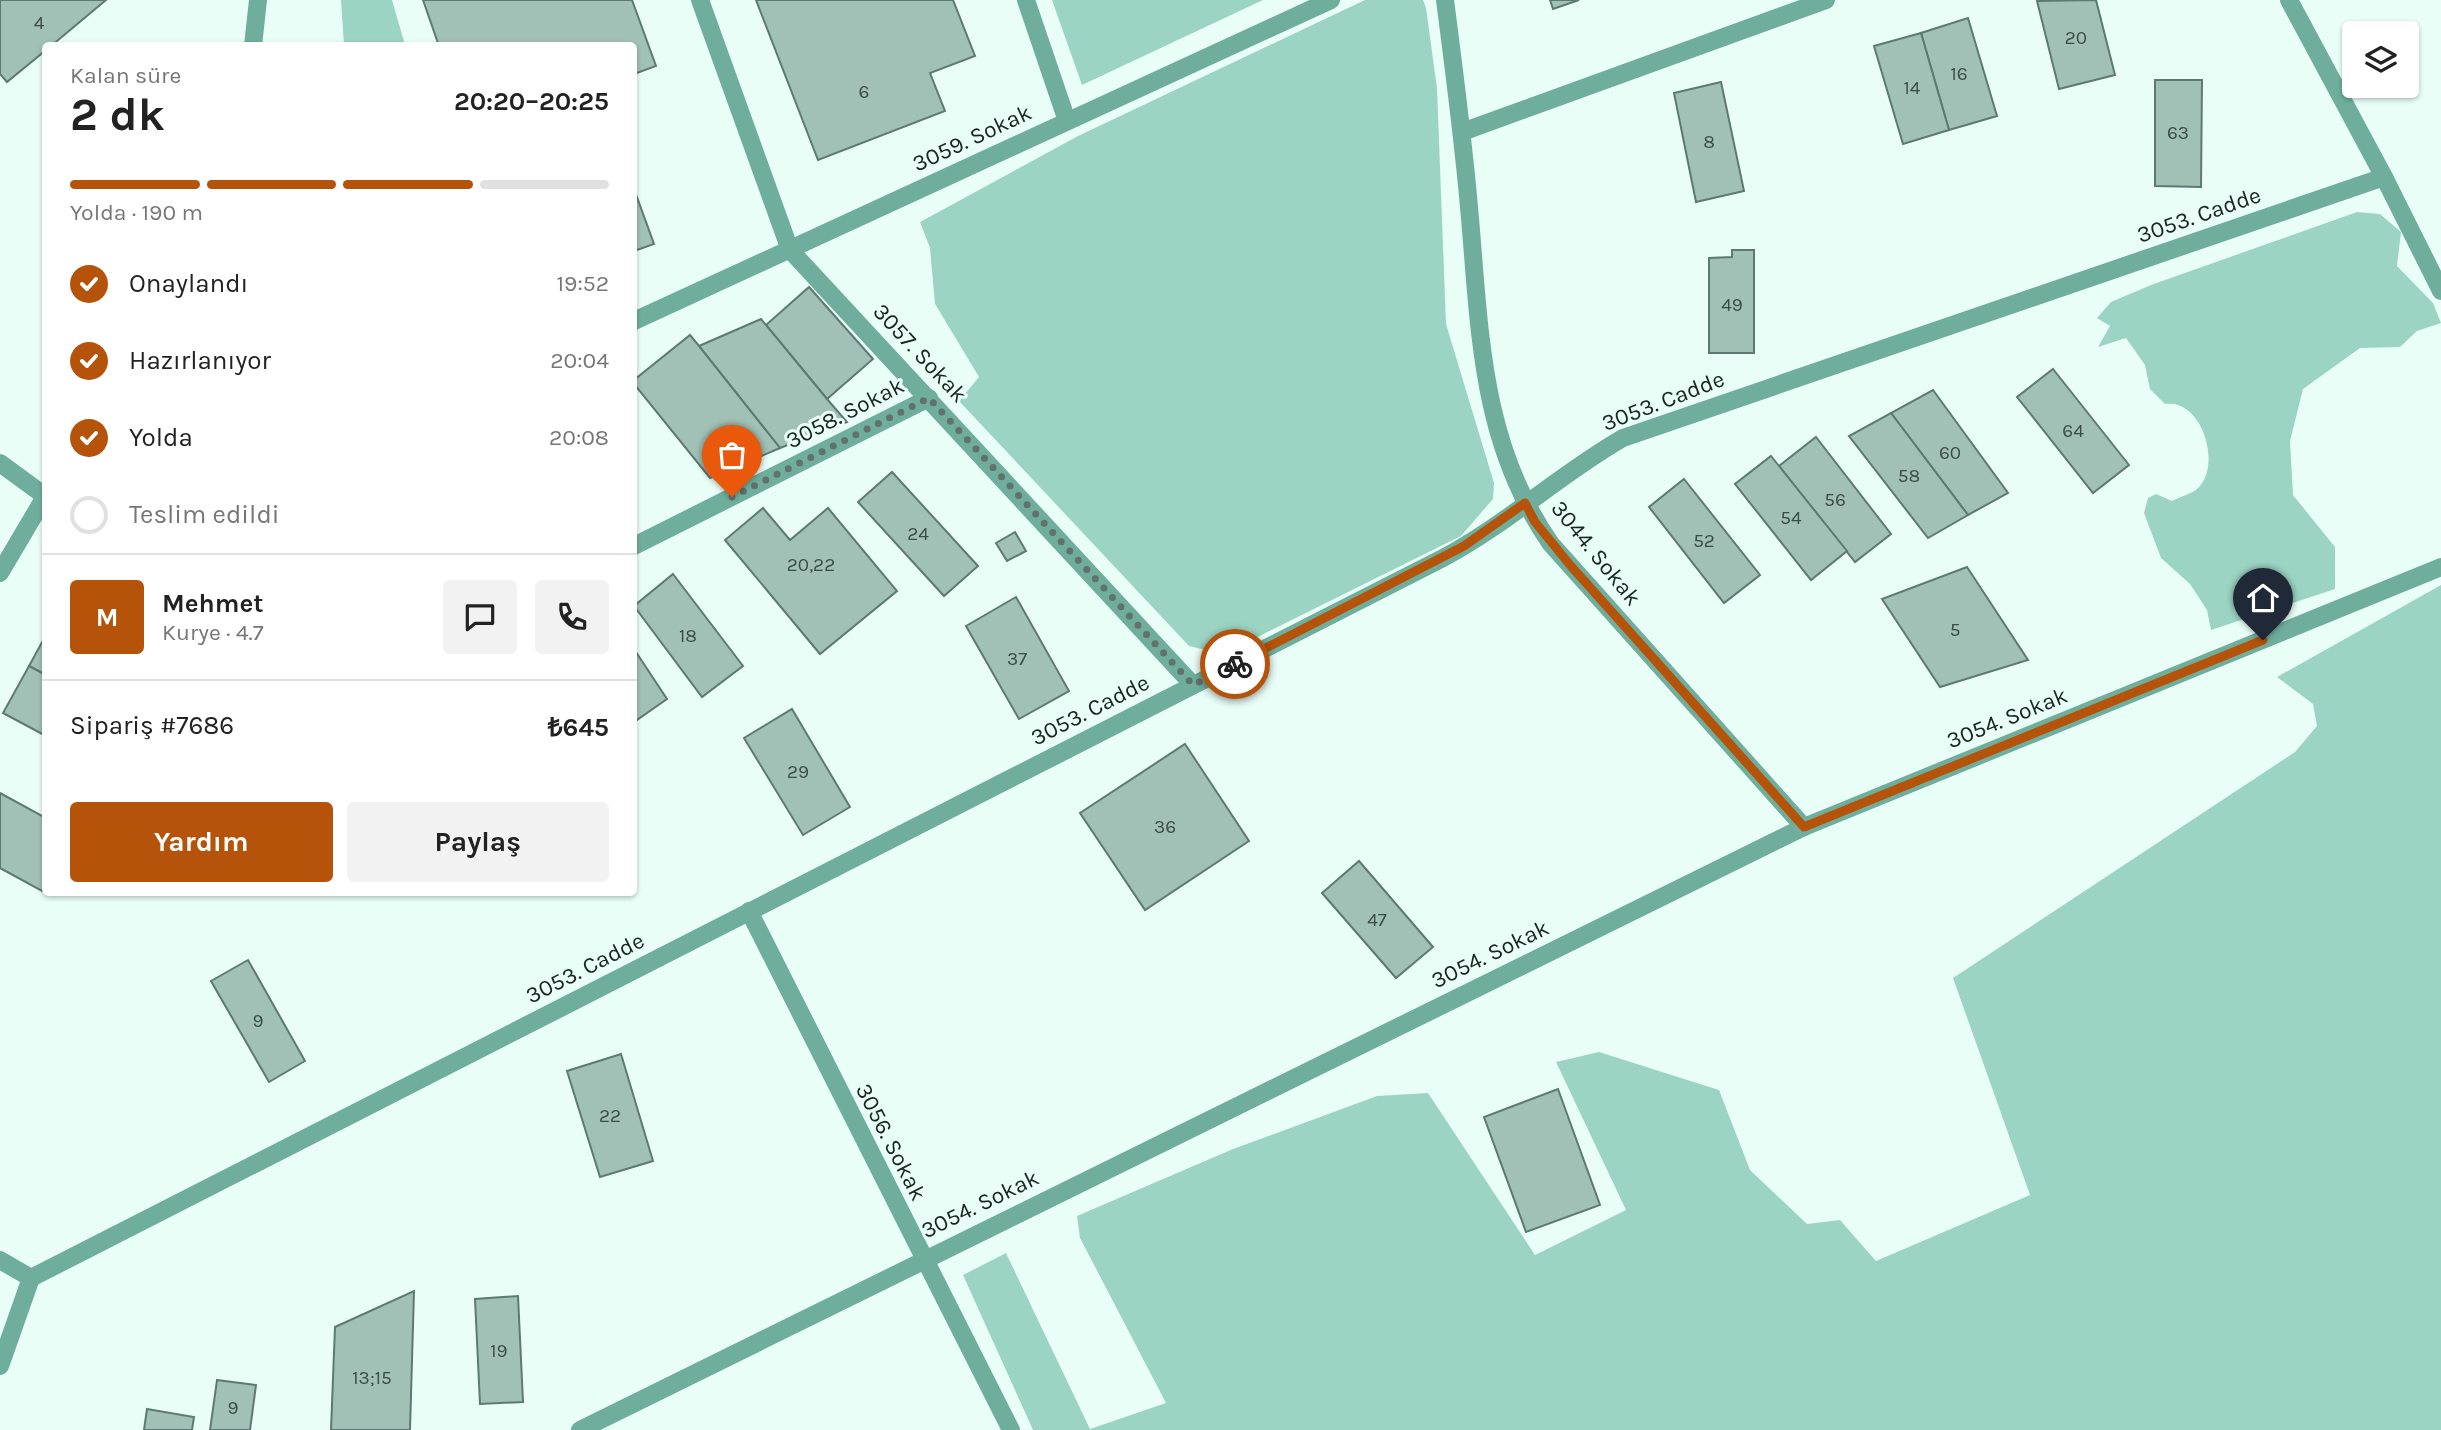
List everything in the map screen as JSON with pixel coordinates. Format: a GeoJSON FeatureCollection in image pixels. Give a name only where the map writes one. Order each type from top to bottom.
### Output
{"type":"FeatureCollection","features":[{"type":"Feature","properties":{"kind":"street"},"geometry":{"type":"LineString","coordinates":[[253,42],[258,0]]}},
{"type":"Feature","properties":{"kind":"street","name":"3057. Sokak"},"geometry":{"type":"LineString","coordinates":[[700,0],[790,250],[1193,685]]}},
{"type":"Feature","properties":{"kind":"street"},"geometry":{"type":"LineString","coordinates":[[1026,0],[1067,121]]}},
{"type":"Feature","properties":{"kind":"street","name":"3059. Sokak"},"geometry":{"type":"LineString","coordinates":[[637,320],[1332,0]]}},
{"type":"Feature","properties":{"kind":"street","name":"3044. Sokak"},"geometry":{"type":"LineString","coordinates":[[1445,0],[1462,132],[1487,396],[1507,465],[1535,522],[1570,565],[1804,827]]}},
{"type":"Feature","properties":{"kind":"street"},"geometry":{"type":"LineString","coordinates":[[1462,132],[1826,0]]}},
{"type":"Feature","properties":{"kind":"street"},"geometry":{"type":"LineString","coordinates":[[2289,0],[2384,177],[2441,291]]}},
{"type":"Feature","properties":{"kind":"street","name":"3053. Cadde"},"geometry":{"type":"LineString","coordinates":[[31,1278],[1464,546],[1580,463],[1623,438],[2384,177]]}},
{"type":"Feature","properties":{"kind":"street","name":"3058. Sokak"},"geometry":{"type":"LineString","coordinates":[[637,544],[929,398]]}},
{"type":"Feature","properties":{"kind":"street"},"geometry":{"type":"LineString","coordinates":[[0,463],[42,494]]}},
{"type":"Feature","properties":{"kind":"street"},"geometry":{"type":"LineString","coordinates":[[0,573],[42,501]]}},
{"type":"Feature","properties":{"kind":"street","name":"3054. Sokak"},"geometry":{"type":"LineString","coordinates":[[580,1430],[922,1259],[1804,827],[2441,567]]}},
{"type":"Feature","properties":{"kind":"street","name":"3056. Sokak"},"geometry":{"type":"LineString","coordinates":[[748,912],[1011,1430]]}},
{"type":"Feature","properties":{"kind":"street"},"geometry":{"type":"LineString","coordinates":[[0,1260],[31,1278],[0,1366]]}},
{"type":"Feature","properties":{"kind":"green space"},"geometry":{"type":"Polygon","coordinates":[[[341,0],[392,0],[404,42],[344,42],[341,0]]]}},
{"type":"Feature","properties":{"kind":"green space"},"geometry":{"type":"Polygon","coordinates":[[[1052,0],[1263,0],[1082,85],[1052,0]]]}},
{"type":"Feature","properties":{"kind":"green space"},"geometry":{"type":"Polygon","coordinates":[[[1365,0],[1423,0],[1426,8],[1437,88],[1446,324],[1494,483],[1493,499],[1461,536],[1223,654],[1189,646],[959,401],[979,377],[935,304],[930,248],[920,222],[1078,136],[1365,0]]]}},
{"type":"Feature","properties":{"kind":"green space"},"geometry":{"type":"Polygon","coordinates":[[[2357,212],[2380,214],[2401,232],[2397,266],[2433,303],[2441,323],[2417,331],[2400,347],[2360,348],[2303,389],[2290,441],[2293,495],[2335,547],[2335,589],[2211,630],[2207,610],[2190,584],[2161,558],[2144,513],[2148,498],[2156,494],[2172,501],[2197,489],[2205,478],[2208,465],[2205,436],[2189,412],[2178,405],[2165,404],[2150,389],[2145,365],[2126,338],[2098,347],[2110,326],[2097,318],[2111,302],[2151,285],[2357,212]]]}},
{"type":"Feature","properties":{"kind":"green space"},"geometry":{"type":"Polygon","coordinates":[[[2441,585],[2441,1430],[1033,1430],[963,1275],[1006,1253],[1090,1429],[1166,1403],[1080,1238],[1077,1216],[1233,1149],[1377,1096],[1428,1093],[1535,1255],[1626,1210],[1556,1062],[1599,1052],[1719,1090],[1750,1170],[1807,1224],[1840,1220],[1876,1261],[2030,1195],[1953,978],[2295,752],[2317,726],[2313,704],[2277,677],[2441,585]]]}},
{"type":"Feature","properties":{"kind":"building"},"geometry":{"type":"Polygon","coordinates":[[[0,0],[106,0],[56,42],[42,42],[42,53],[7,82],[0,74],[0,0]]]}},
{"type":"Feature","properties":{"kind":"building"},"geometry":{"type":"Polygon","coordinates":[[[423,0],[632,0],[656,66],[637,73],[637,42],[438,42],[423,0]]]}},
{"type":"Feature","properties":{"kind":"building"},"geometry":{"type":"Polygon","coordinates":[[[756,0],[953,0],[975,56],[930,73],[945,111],[818,160],[756,0]]]}},
{"type":"Feature","properties":{"kind":"building"},"geometry":{"type":"Polygon","coordinates":[[[1550,0],[1579,0],[1553,9],[1550,0]]]}},
{"type":"Feature","properties":{"kind":"building"},"geometry":{"type":"Polygon","coordinates":[[[2096,0],[2115,75],[2059,89],[2037,1],[2096,0]]]}},
{"type":"Feature","properties":{"kind":"building"},"geometry":{"type":"Polygon","coordinates":[[[1968,18],[1997,116],[1949,130],[1921,33],[1968,18]]]}},
{"type":"Feature","properties":{"kind":"building"},"geometry":{"type":"Polygon","coordinates":[[[1921,33],[1949,130],[1903,144],[1874,46],[1921,33]]]}},
{"type":"Feature","properties":{"kind":"building"},"geometry":{"type":"Polygon","coordinates":[[[2155,80],[2202,80],[2201,187],[2155,186],[2155,80]]]}},
{"type":"Feature","properties":{"kind":"building"},"geometry":{"type":"Polygon","coordinates":[[[1721,82],[1744,191],[1696,202],[1674,93],[1721,82]]]}},
{"type":"Feature","properties":{"kind":"building"},"geometry":{"type":"Polygon","coordinates":[[[637,197],[654,244],[637,250],[637,197]]]}},
{"type":"Feature","properties":{"kind":"building"},"geometry":{"type":"Polygon","coordinates":[[[1732,250],[1754,250],[1754,353],[1709,353],[1709,258],[1732,257],[1732,250]]]}},
{"type":"Feature","properties":{"kind":"building"},"geometry":{"type":"Polygon","coordinates":[[[809,287],[873,359],[827,399],[766,325],[809,287]]]}},
{"type":"Feature","properties":{"kind":"building"},"geometry":{"type":"Polygon","coordinates":[[[761,319],[847,422],[780,448],[699,346],[761,319]]]}},
{"type":"Feature","properties":{"kind":"building"},"geometry":{"type":"Polygon","coordinates":[[[690,335],[780,448],[710,478],[637,388],[637,378],[690,335]]]}},
{"type":"Feature","properties":{"kind":"building"},"geometry":{"type":"Polygon","coordinates":[[[2053,369],[2129,465],[2093,493],[2017,397],[2053,369]]]}},
{"type":"Feature","properties":{"kind":"building"},"geometry":{"type":"Polygon","coordinates":[[[1933,390],[2008,493],[1968,515],[1891,413],[1933,390]]]}},
{"type":"Feature","properties":{"kind":"building"},"geometry":{"type":"Polygon","coordinates":[[[1891,413],[1968,515],[1928,538],[1849,436],[1891,413]]]}},
{"type":"Feature","properties":{"kind":"building"},"geometry":{"type":"Polygon","coordinates":[[[1816,437],[1891,534],[1855,562],[1779,466],[1816,437]]]}},
{"type":"Feature","properties":{"kind":"building"},"geometry":{"type":"Polygon","coordinates":[[[1771,456],[1847,551],[1811,580],[1735,484],[1771,456]]]}},
{"type":"Feature","properties":{"kind":"building"},"geometry":{"type":"Polygon","coordinates":[[[892,472],[978,566],[944,596],[858,502],[892,472]]]}},
{"type":"Feature","properties":{"kind":"building"},"geometry":{"type":"Polygon","coordinates":[[[1684,479],[1760,575],[1724,603],[1649,507],[1684,479]]]}},
{"type":"Feature","properties":{"kind":"building"},"geometry":{"type":"Polygon","coordinates":[[[763,508],[790,540],[828,508],[897,591],[820,654],[725,540],[763,508]]]}},
{"type":"Feature","properties":{"kind":"building"},"geometry":{"type":"Polygon","coordinates":[[[1015,532],[1026,551],[1007,561],[996,543],[1015,532]]]}},
{"type":"Feature","properties":{"kind":"building"},"geometry":{"type":"Polygon","coordinates":[[[1967,567],[2028,660],[1940,687],[1882,599],[1967,567]]]}},
{"type":"Feature","properties":{"kind":"building"},"geometry":{"type":"Polygon","coordinates":[[[673,574],[743,666],[702,697],[637,610],[637,604],[673,574]]]}},
{"type":"Feature","properties":{"kind":"building"},"geometry":{"type":"Polygon","coordinates":[[[1016,597],[1069,691],[1019,719],[966,626],[1016,597]]]}},
{"type":"Feature","properties":{"kind":"building"},"geometry":{"type":"Polygon","coordinates":[[[42,642],[42,673],[29,666],[42,642]]]}},
{"type":"Feature","properties":{"kind":"building"},"geometry":{"type":"Polygon","coordinates":[[[637,654],[667,699],[637,720],[637,654]]]}},
{"type":"Feature","properties":{"kind":"building"},"geometry":{"type":"Polygon","coordinates":[[[29,666],[42,673],[42,734],[3,713],[29,666]]]}},
{"type":"Feature","properties":{"kind":"building"},"geometry":{"type":"Polygon","coordinates":[[[792,709],[850,807],[803,835],[744,738],[792,709]]]}},
{"type":"Feature","properties":{"kind":"building"},"geometry":{"type":"Polygon","coordinates":[[[1185,744],[1249,841],[1145,910],[1080,813],[1185,744]]]}},
{"type":"Feature","properties":{"kind":"building"},"geometry":{"type":"Polygon","coordinates":[[[0,793],[42,816],[42,891],[0,868],[0,793]]]}},
{"type":"Feature","properties":{"kind":"building"},"geometry":{"type":"Polygon","coordinates":[[[1359,861],[1433,947],[1396,978],[1322,893],[1359,861]]]}},
{"type":"Feature","properties":{"kind":"building"},"geometry":{"type":"Polygon","coordinates":[[[248,960],[305,1061],[269,1082],[211,981],[248,960]]]}},
{"type":"Feature","properties":{"kind":"building"},"geometry":{"type":"Polygon","coordinates":[[[621,1054],[653,1161],[600,1177],[567,1071],[621,1054]]]}},
{"type":"Feature","properties":{"kind":"building"},"geometry":{"type":"Polygon","coordinates":[[[1558,1089],[1600,1205],[1526,1232],[1484,1117],[1558,1089]]]}},
{"type":"Feature","properties":{"kind":"building"},"geometry":{"type":"Polygon","coordinates":[[[414,1291],[410,1430],[331,1430],[335,1327],[414,1291]]]}},
{"type":"Feature","properties":{"kind":"building"},"geometry":{"type":"Polygon","coordinates":[[[518,1296],[523,1402],[480,1404],[475,1299],[518,1296]]]}},
{"type":"Feature","properties":{"kind":"building"},"geometry":{"type":"Polygon","coordinates":[[[217,1380],[256,1385],[250,1430],[210,1430],[217,1380]]]}},
{"type":"Feature","properties":{"kind":"building"},"geometry":{"type":"Polygon","coordinates":[[[147,1409],[194,1417],[192,1430],[144,1430],[147,1409]]]}},
{"type":"Feature","properties":{"kind":"way so far"},"geometry":{"type":"LineString","coordinates":[[732,497],[929,398],[1193,685],[1235,664]]}},
{"type":"Feature","properties":{"kind":"route"},"geometry":{"type":"LineString","coordinates":[[1235,664],[1464,546],[1485,534],[1525,503],[1551,544],[1804,827],[2263,640]]}}]}
